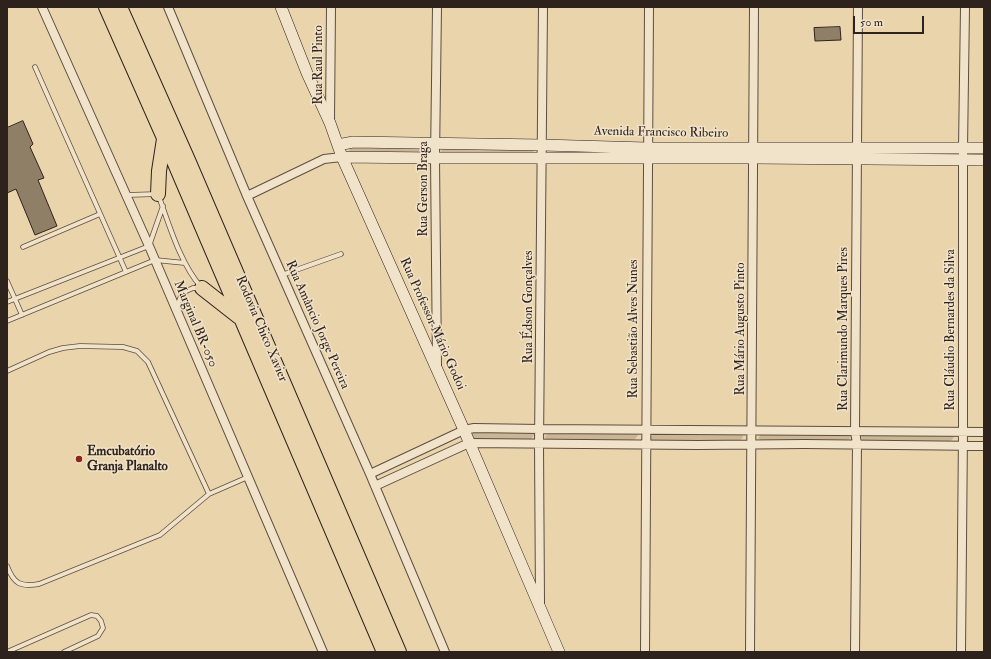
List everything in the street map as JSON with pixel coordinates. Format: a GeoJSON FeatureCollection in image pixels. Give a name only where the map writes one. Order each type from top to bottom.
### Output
{"type":"FeatureCollection","features":[{"type":"Feature","properties":{"kind":"highway","name":"Rodovia Chico Xavier"},"geometry":{"type":"LineString","coordinates":[[106,7],[164,138],[384,652]]}},
{"type":"Feature","properties":{"kind":"highway","name":"Rodovia Chico Xavier"},"geometry":{"type":"LineString","coordinates":[[120,7],[188,160],[399,652]]}},
{"type":"Feature","properties":{"kind":"highway"},"geometry":{"type":"LineString","coordinates":[[160,200],[159,171],[164,138]]}},
{"type":"Feature","properties":{"kind":"highway"},"geometry":{"type":"LineString","coordinates":[[202,288],[241,318]]}},
{"type":"Feature","properties":{"kind":"street","name":"Marginal BR-050"},"geometry":{"type":"LineString","coordinates":[[42,7],[149,246],[323,652]]}},
{"type":"Feature","properties":{"kind":"street","name":"Rua Amâncio Jorge Pereira"},"geometry":{"type":"LineString","coordinates":[[168,7],[247,196],[370,474],[445,652]]}},
{"type":"Feature","properties":{"kind":"street","name":"Rua Professor Mário Godoi"},"geometry":{"type":"LineString","coordinates":[[281,7],[307,73],[330,122],[342,157],[464,430],[559,652]]}},
{"type":"Feature","properties":{"kind":"street","name":"Rua Raul Pinto"},"geometry":{"type":"LineString","coordinates":[[330,122],[331,7]]}},
{"type":"Feature","properties":{"kind":"street","name":"Rua Gerson Braga"},"geometry":{"type":"LineString","coordinates":[[437,7],[435,143],[437,371]]}},
{"type":"Feature","properties":{"kind":"street","name":"Rua Édson Gonçalves"},"geometry":{"type":"LineString","coordinates":[[540,606],[539,444],[543,7]]}},
{"type":"Feature","properties":{"kind":"street","name":"Rua Sebastião Alves Nunes"},"geometry":{"type":"LineString","coordinates":[[645,652],[648,7]]}},
{"type":"Feature","properties":{"kind":"street","name":"Rua Mário Augusto Pinto"},"geometry":{"type":"LineString","coordinates":[[750,652],[754,7]]}},
{"type":"Feature","properties":{"kind":"street","name":"Rua Clarimundo Marques Pires"},"geometry":{"type":"LineString","coordinates":[[856,652],[857,444],[855,431],[858,7]]}},
{"type":"Feature","properties":{"kind":"street","name":"Rua Cláudio Bernardes da Silva"},"geometry":{"type":"LineString","coordinates":[[961,652],[964,432],[963,148],[965,7]]}},
{"type":"Feature","properties":{"kind":"street","name":"Avenida Francisco Ribeiro"},"geometry":{"type":"LineString","coordinates":[[338,144],[353,142],[542,144],[647,153]]}},
{"type":"Feature","properties":{"kind":"street"},"geometry":{"type":"LineString","coordinates":[[324,159],[338,144]]}},
{"type":"Feature","properties":{"kind":"street","name":"Avenida Francisco Ribeiro"},"geometry":{"type":"LineString","coordinates":[[342,157],[542,158],[647,153],[753,153],[858,148],[984,148]]}},
{"type":"Feature","properties":{"kind":"street","name":"Avenida Francisco Ribeiro"},"geometry":{"type":"LineString","coordinates":[[753,153],[858,160],[984,160]]}},
{"type":"Feature","properties":{"kind":"street"},"geometry":{"type":"LineString","coordinates":[[247,196],[324,159],[342,157]]}},
{"type":"Feature","properties":{"kind":"street"},"geometry":{"type":"LineString","coordinates":[[370,474],[464,430],[474,428],[984,432]]}},
{"type":"Feature","properties":{"kind":"street"},"geometry":{"type":"LineString","coordinates":[[375,486],[469,443],[857,444],[984,446]]}},
{"type":"Feature","properties":{"kind":"lane"},"geometry":{"type":"LineString","coordinates":[[35,67],[126,272]]}},
{"type":"Feature","properties":{"kind":"lane"},"geometry":{"type":"LineString","coordinates":[[126,195],[160,200]]}},
{"type":"Feature","properties":{"kind":"lane"},"geometry":{"type":"LineString","coordinates":[[7,302],[149,246],[160,200]]}},
{"type":"Feature","properties":{"kind":"lane"},"geometry":{"type":"LineString","coordinates":[[160,200],[185,263],[192,276],[202,288]]}},
{"type":"Feature","properties":{"kind":"lane"},"geometry":{"type":"LineString","coordinates":[[23,247],[100,214]]}},
{"type":"Feature","properties":{"kind":"lane"},"geometry":{"type":"LineString","coordinates":[[282,275],[341,254]]}},
{"type":"Feature","properties":{"kind":"lane"},"geometry":{"type":"LineString","coordinates":[[7,321],[155,260],[185,263]]}},
{"type":"Feature","properties":{"kind":"lane"},"geometry":{"type":"LineString","coordinates":[[7,281],[22,315]]}},
{"type":"Feature","properties":{"kind":"lane"},"geometry":{"type":"LineString","coordinates":[[176,311],[179,298],[182,293],[193,288],[202,288]]}},
{"type":"Feature","properties":{"kind":"lane"},"geometry":{"type":"LineString","coordinates":[[7,371],[49,352],[63,348],[80,346],[123,347],[137,351],[148,362],[209,494]]}},
{"type":"Feature","properties":{"kind":"lane"},"geometry":{"type":"LineString","coordinates":[[7,566],[11,576],[19,583],[28,586],[39,584],[160,535],[209,494],[248,477]]}},
{"type":"Feature","properties":{"kind":"lane"},"geometry":{"type":"LineString","coordinates":[[7,652],[91,615],[97,616],[101,621],[103,628],[98,636],[64,652]]}},
{"type":"Feature","properties":{"kind":"shaded area"},"geometry":{"type":"Polygon","coordinates":[[[350,147],[431,147],[432,150],[431,153],[350,153],[350,147]]]}},
{"type":"Feature","properties":{"kind":"shaded area"},"geometry":{"type":"Polygon","coordinates":[[[442,149],[534,150],[533,153],[442,154],[442,149]]]}},
{"type":"Feature","properties":{"kind":"shaded area"},"geometry":{"type":"Polygon","coordinates":[[[474,431],[533,432],[534,435],[531,439],[474,439],[471,435],[474,431]]]}},
{"type":"Feature","properties":{"kind":"shaded area"},"geometry":{"type":"Polygon","coordinates":[[[548,433],[636,433],[638,436],[634,440],[548,441],[545,437],[548,433]]]}},
{"type":"Feature","properties":{"kind":"shaded area"},"geometry":{"type":"Polygon","coordinates":[[[654,433],[742,434],[743,437],[740,441],[654,441],[650,438],[654,433]]]}},
{"type":"Feature","properties":{"kind":"shaded area"},"geometry":{"type":"Polygon","coordinates":[[[762,433],[850,434],[851,437],[848,441],[762,441],[758,438],[762,433]]]}},
{"type":"Feature","properties":{"kind":"shaded area"},"geometry":{"type":"Polygon","coordinates":[[[953,434],[954,437],[951,441],[865,442],[861,438],[862,435],[953,434]]]}},
{"type":"Feature","properties":{"kind":"building"},"geometry":{"type":"Polygon","coordinates":[[[840,27],[841,40],[815,41],[814,28],[840,27]]]}},
{"type":"Feature","properties":{"kind":"building"},"geometry":{"type":"Polygon","coordinates":[[[23,121],[33,144],[30,147],[44,178],[38,180],[57,226],[35,235],[16,189],[7,193],[7,128],[23,121]]]}},
{"type":"Feature","properties":{"kind":"place","name":"Emcubatório Granja Planalto"},"geometry":{"type":"Point","coordinates":[79,459]}}]}
